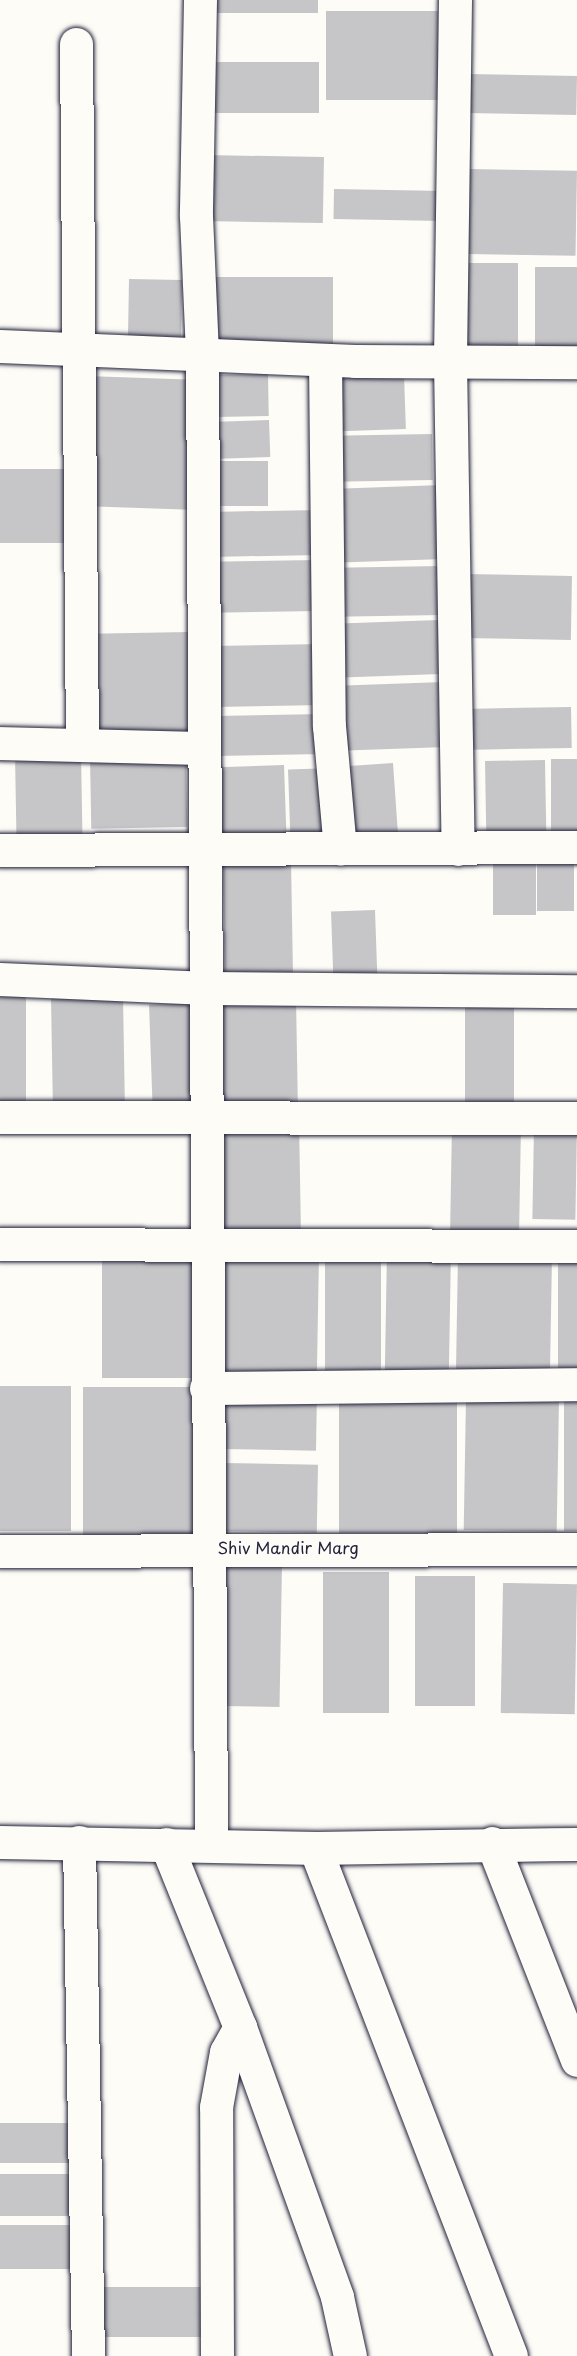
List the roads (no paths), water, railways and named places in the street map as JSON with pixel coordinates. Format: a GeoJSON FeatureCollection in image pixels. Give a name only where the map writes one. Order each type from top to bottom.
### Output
{"type":"FeatureCollection","features":[{"type":"Feature","properties":{"kind":"street"},"geometry":{"type":"LineString","coordinates":[[200,0],[196,216],[202,356],[204,748],[207,853],[208,1117],[205,1245],[211,1843]]}},
{"type":"Feature","properties":{"kind":"street"},"geometry":{"type":"LineString","coordinates":[[455,0],[450,361],[458,849]]}},
{"type":"Feature","properties":{"kind":"street"},"geometry":{"type":"LineString","coordinates":[[76,44],[82,745]]}},
{"type":"Feature","properties":{"kind":"street"},"geometry":{"type":"LineString","coordinates":[[0,346],[325,360],[577,362]]}},
{"type":"Feature","properties":{"kind":"street"},"geometry":{"type":"LineString","coordinates":[[325,360],[329,726],[340,849]]}},
{"type":"Feature","properties":{"kind":"street"},"geometry":{"type":"LineString","coordinates":[[0,743],[204,748]]}},
{"type":"Feature","properties":{"kind":"street"},"geometry":{"type":"LineString","coordinates":[[0,850],[207,853],[340,849],[577,848]]}},
{"type":"Feature","properties":{"kind":"street"},"geometry":{"type":"LineString","coordinates":[[0,979],[208,988],[577,991]]}},
{"type":"Feature","properties":{"kind":"street"},"geometry":{"type":"LineString","coordinates":[[0,1117],[577,1118]]}},
{"type":"Feature","properties":{"kind":"street"},"geometry":{"type":"LineString","coordinates":[[0,1244],[577,1246]]}},
{"type":"Feature","properties":{"kind":"street"},"geometry":{"type":"LineString","coordinates":[[206,1388],[577,1384]]}},
{"type":"Feature","properties":{"kind":"street","name":"Shiv Mandir Marg"},"geometry":{"type":"LineString","coordinates":[[0,1551],[207,1547],[577,1549]]}},
{"type":"Feature","properties":{"kind":"street"},"geometry":{"type":"LineString","coordinates":[[0,1842],[211,1843],[315,1848],[492,1843],[577,1844]]}},
{"type":"Feature","properties":{"kind":"street"},"geometry":{"type":"LineString","coordinates":[[79,1842],[88,2356]]}},
{"type":"Feature","properties":{"kind":"street"},"geometry":{"type":"LineString","coordinates":[[492,1843],[577,2060]]}},
{"type":"Feature","properties":{"kind":"street"},"geometry":{"type":"LineString","coordinates":[[166,1844],[240,2027],[337,2297],[350,2356]]}},
{"type":"Feature","properties":{"kind":"street"},"geometry":{"type":"LineString","coordinates":[[315,1848],[511,2356]]}},
{"type":"Feature","properties":{"kind":"street"},"geometry":{"type":"LineString","coordinates":[[217,2356],[216,2107],[226,2052],[240,2027]]}}]}
